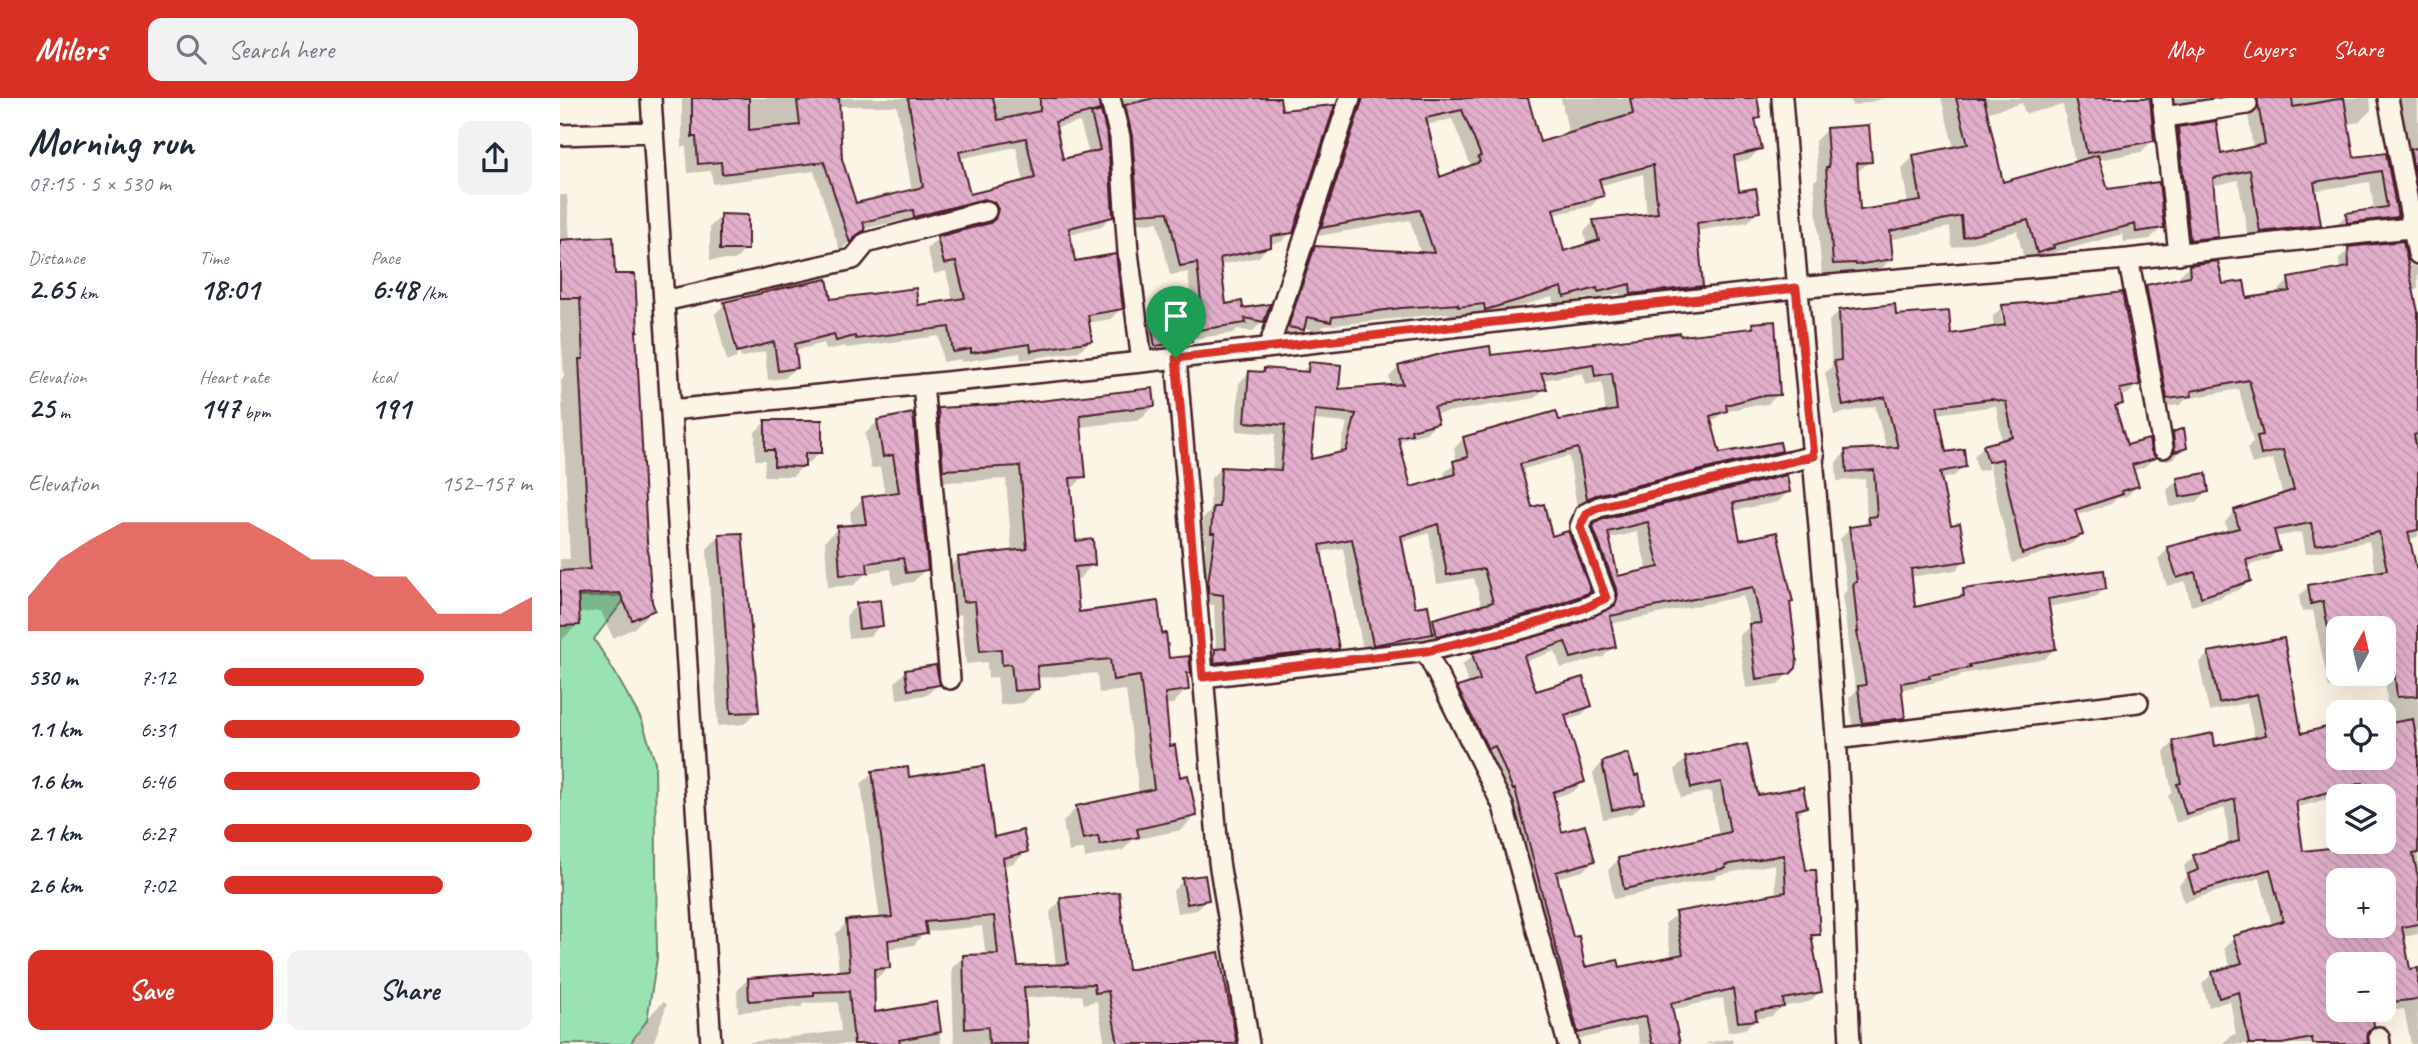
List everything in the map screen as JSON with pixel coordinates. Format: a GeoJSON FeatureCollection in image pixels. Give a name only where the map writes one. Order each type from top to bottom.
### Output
{"type":"FeatureCollection","features":[{"type":"Feature","properties":{"kind":"street"},"geometry":{"type":"LineString","coordinates":[[651,98],[711,1044]]}},
{"type":"Feature","properties":{"kind":"street"},"geometry":{"type":"LineString","coordinates":[[1110,98],[1119,137],[1128,252],[1142,362]]}},
{"type":"Feature","properties":{"kind":"street"},"geometry":{"type":"LineString","coordinates":[[1269,347],[1350,98]]}},
{"type":"Feature","properties":{"kind":"street"},"geometry":{"type":"LineString","coordinates":[[1782,98],[1836,739],[1850,1044]]}},
{"type":"Feature","properties":{"kind":"street"},"geometry":{"type":"LineString","coordinates":[[2388,98],[2418,254]]}},
{"type":"Feature","properties":{"kind":"street"},"geometry":{"type":"LineString","coordinates":[[2179,254],[2163,108],[2247,104]]}},
{"type":"Feature","properties":{"kind":"street"},"geometry":{"type":"LineString","coordinates":[[560,135],[653,132]]}},
{"type":"Feature","properties":{"kind":"street"},"geometry":{"type":"LineString","coordinates":[[664,301],[853,259],[866,243],[986,211]]}},
{"type":"Feature","properties":{"kind":"street"},"geometry":{"type":"LineString","coordinates":[[671,410],[1142,362],[1796,288],[2128,259],[2415,228]]}},
{"type":"Feature","properties":{"kind":"street"},"geometry":{"type":"LineString","coordinates":[[2128,259],[2163,448]]}},
{"type":"Feature","properties":{"kind":"street"},"geometry":{"type":"LineString","coordinates":[[1176,358],[1219,862],[1249,1044]]}},
{"type":"Feature","properties":{"kind":"street"},"geometry":{"type":"LineString","coordinates":[[923,384],[950,679]]}},
{"type":"Feature","properties":{"kind":"street"},"geometry":{"type":"LineString","coordinates":[[1203,677],[1426,651],[1518,629],[1587,607],[1606,598],[1580,527],[1586,514],[1592,510],[1814,456]]}},
{"type":"Feature","properties":{"kind":"street"},"geometry":{"type":"LineString","coordinates":[[1426,651],[1503,806],[1568,1044]]}},
{"type":"Feature","properties":{"kind":"street"},"geometry":{"type":"LineString","coordinates":[[1836,739],[2138,702]]}},
{"type":"Feature","properties":{"kind":"green space"},"geometry":{"type":"Polygon","coordinates":[[[628,595],[594,639],[642,721],[655,762],[657,958],[647,1020],[630,1044],[560,1044],[560,598],[628,595]]]}},
{"type":"Feature","properties":{"kind":"building"},"geometry":{"type":"Polygon","coordinates":[[[692,98],[749,98],[749,130],[800,125],[797,101],[839,98],[842,159],[856,203],[923,187],[908,98],[993,98],[998,120],[1040,111],[1040,98],[1098,98],[1100,110],[1055,122],[1063,159],[1100,150],[1091,114],[1101,111],[1108,139],[1113,217],[1069,228],[1075,261],[1116,254],[1123,309],[1088,315],[1092,341],[1031,351],[1030,344],[971,353],[971,349],[953,352],[949,327],[856,339],[855,336],[836,341],[834,334],[795,344],[798,368],[778,371],[774,342],[737,352],[724,302],[827,279],[831,299],[916,288],[918,305],[965,298],[956,262],[944,264],[937,237],[990,223],[995,219],[998,209],[994,202],[984,199],[914,217],[913,210],[863,222],[865,230],[850,243],[824,162],[722,174],[721,162],[698,164],[696,137],[692,137],[692,98]],[[1026,138],[959,152],[970,194],[1035,178],[1026,138]]]}},
{"type":"Feature","properties":{"kind":"building"},"geometry":{"type":"Polygon","coordinates":[[[1154,98],[1280,98],[1282,110],[1335,105],[1293,233],[1271,236],[1271,247],[1220,258],[1226,304],[1242,301],[1243,308],[1270,304],[1264,322],[1245,318],[1246,323],[1191,331],[1192,341],[1155,346],[1150,318],[1202,310],[1197,263],[1180,266],[1168,212],[1138,214],[1132,136],[1125,105],[1154,98]]]}},
{"type":"Feature","properties":{"kind":"building"},"geometry":{"type":"Polygon","coordinates":[[[1363,98],[1528,98],[1540,142],[1633,114],[1630,98],[1757,98],[1761,118],[1755,119],[1762,149],[1734,156],[1739,191],[1756,188],[1760,212],[1697,223],[1703,286],[1631,294],[1630,284],[1598,292],[1597,288],[1564,297],[1562,287],[1485,310],[1484,304],[1401,308],[1332,317],[1331,322],[1307,317],[1304,330],[1288,327],[1315,246],[1434,253],[1420,210],[1321,228],[1363,98]],[[1462,110],[1426,118],[1440,177],[1480,162],[1478,157],[1481,156],[1462,110]],[[1653,165],[1599,179],[1604,196],[1553,209],[1564,251],[1599,240],[1593,220],[1658,213],[1653,165]]]}},
{"type":"Feature","properties":{"kind":"building"},"geometry":{"type":"Polygon","coordinates":[[[1956,98],[1984,98],[2003,182],[2098,155],[2108,189],[2159,182],[2164,228],[2136,232],[2135,224],[2053,245],[2054,248],[2037,253],[2028,220],[1963,237],[1961,216],[1890,231],[1893,259],[1856,265],[1833,264],[1826,128],[1869,125],[1872,162],[1857,163],[1860,210],[1921,201],[1913,155],[1968,144],[1956,98]]]}},
{"type":"Feature","properties":{"kind":"building"},"geometry":{"type":"Polygon","coordinates":[[[2075,98],[2150,98],[2154,141],[2087,153],[2075,98]]]}},
{"type":"Feature","properties":{"kind":"building"},"geometry":{"type":"Polygon","coordinates":[[[2257,98],[2292,98],[2293,107],[2344,98],[2354,157],[2386,153],[2398,217],[2347,223],[2346,213],[2387,207],[2381,171],[2314,182],[2321,225],[2260,232],[2250,170],[2213,178],[2218,237],[2190,240],[2178,127],[2216,121],[2221,154],[2265,144],[2257,98]]]}},
{"type":"Feature","properties":{"kind":"building"},"geometry":{"type":"Polygon","coordinates":[[[2418,148],[2418,189],[2410,149],[2418,148]]]}},
{"type":"Feature","properties":{"kind":"building"},"geometry":{"type":"Polygon","coordinates":[[[720,214],[748,215],[748,250],[720,250],[720,214]]]}},
{"type":"Feature","properties":{"kind":"building"},"geometry":{"type":"Polygon","coordinates":[[[613,236],[615,274],[635,274],[647,540],[655,610],[632,620],[620,593],[578,595],[580,625],[560,626],[560,571],[590,569],[579,359],[583,359],[580,298],[560,298],[560,240],[613,236]]]}},
{"type":"Feature","properties":{"kind":"building"},"geometry":{"type":"Polygon","coordinates":[[[2403,241],[2418,312],[2418,434],[2414,435],[2418,455],[2418,530],[2408,532],[2418,575],[2418,696],[2397,697],[2396,616],[2326,617],[2323,601],[2311,604],[2308,585],[2387,570],[2379,532],[2316,545],[2311,523],[2274,530],[2280,551],[2246,560],[2251,581],[2201,597],[2195,572],[2177,578],[2167,547],[2239,528],[2234,510],[2294,490],[2283,450],[2261,455],[2257,436],[2263,435],[2249,380],[2191,391],[2192,396],[2167,399],[2146,285],[2190,276],[2189,265],[2218,261],[2223,284],[2244,281],[2247,298],[2290,291],[2288,278],[2349,267],[2348,247],[2403,241]]]}},
{"type":"Feature","properties":{"kind":"building"},"geometry":{"type":"Polygon","coordinates":[[[2122,292],[2140,385],[2120,389],[2123,404],[2115,406],[2127,445],[2149,439],[2151,451],[2156,458],[2132,465],[2139,486],[2075,510],[2083,535],[2022,554],[2002,459],[1988,462],[1983,445],[2013,437],[2006,402],[1991,399],[1937,406],[1946,452],[1964,449],[1966,467],[1940,472],[1951,525],[1960,523],[1967,561],[1911,569],[1915,607],[1964,596],[1963,589],[2104,570],[2106,589],[2048,599],[2056,649],[1969,665],[1970,668],[1901,683],[1905,718],[1862,723],[1858,686],[1866,685],[1857,632],[1853,583],[1857,582],[1849,527],[1870,524],[1868,517],[1877,516],[1874,470],[1847,472],[1845,450],[1898,447],[1885,397],[1843,406],[1834,361],[1841,360],[1839,310],[1895,304],[1896,315],[1949,311],[1951,334],[2005,325],[2002,305],[2122,292]]]}},
{"type":"Feature","properties":{"kind":"building"},"geometry":{"type":"Polygon","coordinates":[[[1775,321],[1780,395],[1759,396],[1726,405],[1727,411],[1710,416],[1720,453],[1780,442],[1782,451],[1587,499],[1578,448],[1520,464],[1532,507],[1544,504],[1552,536],[1568,531],[1591,592],[1537,612],[1437,636],[1433,619],[1493,602],[1484,569],[1447,575],[1438,524],[1401,536],[1415,607],[1428,605],[1433,634],[1373,645],[1352,539],[1320,545],[1339,649],[1214,663],[1215,649],[1226,648],[1223,595],[1208,593],[1215,533],[1211,533],[1213,507],[1219,507],[1221,467],[1281,470],[1285,425],[1245,422],[1249,371],[1264,372],[1264,368],[1308,372],[1309,362],[1341,365],[1339,389],[1403,384],[1398,366],[1444,353],[1490,346],[1491,355],[1680,333],[1681,336],[1753,328],[1752,323],[1775,321]],[[1593,364],[1541,373],[1547,389],[1434,407],[1438,423],[1411,430],[1412,434],[1398,437],[1411,487],[1456,474],[1453,461],[1468,457],[1463,437],[1556,411],[1559,420],[1617,410],[1612,373],[1595,376],[1593,364]],[[1315,410],[1311,459],[1346,451],[1356,414],[1315,410]]]}},
{"type":"Feature","properties":{"kind":"building"},"geometry":{"type":"Polygon","coordinates":[[[1153,388],[1155,406],[1080,415],[1086,477],[1070,478],[1076,541],[1093,539],[1095,565],[1075,567],[1079,612],[1158,601],[1162,634],[1166,633],[1169,658],[1189,656],[1189,690],[1165,693],[1170,746],[1175,745],[1180,777],[1188,775],[1197,816],[1137,829],[1139,837],[1100,845],[1098,836],[1083,839],[1076,806],[1154,789],[1140,676],[1113,680],[1110,659],[1037,666],[1039,689],[1014,691],[1011,664],[1002,665],[1001,649],[980,651],[975,601],[963,602],[958,557],[1027,549],[1020,466],[943,470],[938,408],[1013,404],[1153,388]]]}},
{"type":"Feature","properties":{"kind":"building"},"geometry":{"type":"Polygon","coordinates":[[[913,413],[928,570],[906,573],[903,558],[867,563],[868,573],[840,575],[837,526],[866,524],[862,497],[899,492],[893,455],[883,457],[877,420],[913,413]]]}},
{"type":"Feature","properties":{"kind":"building"},"geometry":{"type":"Polygon","coordinates":[[[765,420],[822,420],[822,453],[805,453],[805,467],[774,466],[774,450],[765,450],[765,420]]]}},
{"type":"Feature","properties":{"kind":"building"},"geometry":{"type":"Polygon","coordinates":[[[2184,428],[2187,448],[2175,452],[2173,432],[2184,428]]]}},
{"type":"Feature","properties":{"kind":"building"},"geometry":{"type":"Polygon","coordinates":[[[2206,473],[2209,492],[2180,497],[2177,478],[2206,473]]]}},
{"type":"Feature","properties":{"kind":"building"},"geometry":{"type":"Polygon","coordinates":[[[1787,475],[1790,492],[1733,503],[1740,540],[1777,532],[1793,602],[1790,603],[1797,659],[1796,668],[1790,674],[1756,679],[1749,624],[1761,623],[1753,587],[1610,616],[1616,647],[1571,658],[1565,642],[1524,656],[1536,691],[1583,677],[1592,706],[1565,715],[1585,782],[1553,792],[1562,832],[1585,825],[1595,861],[1556,872],[1573,937],[1579,936],[1585,967],[1618,960],[1620,967],[1683,954],[1675,912],[1786,892],[1784,855],[1725,865],[1726,868],[1624,889],[1618,858],[1730,832],[1721,782],[1691,788],[1685,757],[1747,744],[1758,795],[1803,787],[1807,807],[1796,810],[1806,870],[1816,870],[1820,935],[1811,935],[1822,992],[1783,999],[1784,1007],[1755,1011],[1757,1020],[1738,1022],[1733,989],[1671,1003],[1680,1044],[1652,1044],[1646,1016],[1578,1033],[1515,789],[1513,790],[1495,746],[1488,749],[1457,687],[1480,680],[1472,653],[1567,628],[1615,606],[1618,594],[1593,527],[1603,519],[1787,475]],[[1648,522],[1608,532],[1618,576],[1659,567],[1648,522]]]}},
{"type":"Feature","properties":{"kind":"building"},"geometry":{"type":"Polygon","coordinates":[[[742,533],[759,712],[731,713],[719,534],[742,533]]]}},
{"type":"Feature","properties":{"kind":"building"},"geometry":{"type":"Polygon","coordinates":[[[880,600],[883,626],[859,629],[856,603],[880,600]]]}},
{"type":"Feature","properties":{"kind":"building"},"geometry":{"type":"Polygon","coordinates":[[[2284,638],[2301,731],[2302,733],[2326,727],[2326,770],[2396,770],[2396,722],[2413,719],[2418,750],[2418,853],[2413,854],[2418,877],[2418,924],[2402,927],[2410,969],[2418,968],[2418,999],[2396,1002],[2396,952],[2326,952],[2326,1022],[2374,1022],[2374,1026],[2367,1033],[2368,1044],[2313,1044],[2312,1038],[2282,1044],[2249,1044],[2239,992],[2219,998],[2212,972],[2242,963],[2233,936],[2283,921],[2270,869],[2194,893],[2188,874],[2198,870],[2193,855],[2239,841],[2235,799],[2186,814],[2177,784],[2181,783],[2173,741],[2213,733],[2215,746],[2266,735],[2257,694],[2219,703],[2208,652],[2284,638]]]}},
{"type":"Feature","properties":{"kind":"building"},"geometry":{"type":"Polygon","coordinates":[[[936,665],[940,685],[908,690],[905,670],[936,665]]]}},
{"type":"Feature","properties":{"kind":"building"},"geometry":{"type":"Polygon","coordinates":[[[1628,753],[1635,776],[1639,774],[1644,803],[1612,810],[1602,762],[1628,753]]]}},
{"type":"Feature","properties":{"kind":"building"},"geometry":{"type":"Polygon","coordinates":[[[984,766],[994,837],[1023,830],[1028,852],[1003,858],[1018,966],[1068,964],[1060,898],[1119,892],[1128,970],[1219,952],[1237,1044],[1118,1044],[1108,991],[1095,993],[1094,984],[1024,987],[1028,1044],[989,1044],[988,1027],[965,1029],[963,955],[998,954],[994,916],[925,922],[927,934],[888,940],[890,968],[874,969],[875,1012],[937,1002],[941,1032],[899,1040],[900,1044],[854,1044],[849,991],[814,992],[814,996],[749,1001],[748,978],[850,970],[846,920],[892,917],[872,771],[908,767],[909,777],[984,766]]]}},
{"type":"Feature","properties":{"kind":"building"},"geometry":{"type":"Polygon","coordinates":[[[1205,875],[1209,900],[1187,904],[1182,878],[1205,875]]]}},
{"type":"Feature","properties":{"kind":"route"},"geometry":{"type":"LineString","coordinates":[[1796,288],[1814,456],[1599,507],[1586,514],[1580,527],[1606,598],[1587,607],[1518,629],[1426,651],[1203,677],[1176,358],[1796,288]]}}]}
